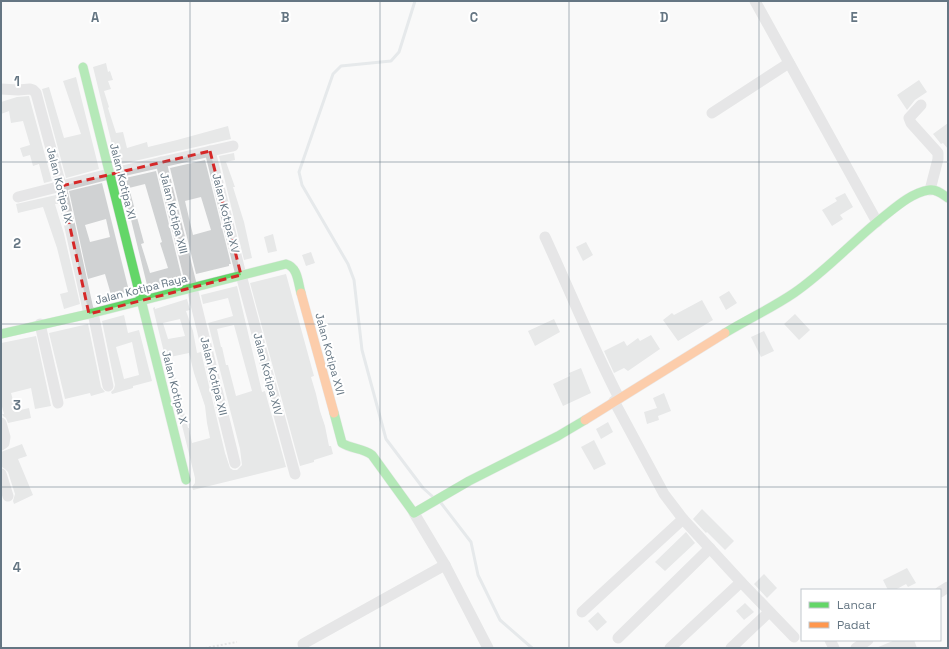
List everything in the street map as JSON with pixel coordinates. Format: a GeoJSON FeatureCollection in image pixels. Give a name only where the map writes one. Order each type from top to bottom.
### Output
{"type":"FeatureCollection","features":[{"type":"Feature","properties":{"kind":"street"},"geometry":{"type":"LineString","coordinates":[[755,1],[877,222]]}},
{"type":"Feature","properties":{"kind":"street"},"geometry":{"type":"LineString","coordinates":[[712,113],[789,63]]}},
{"type":"Feature","properties":{"kind":"street","name":"Jalan Kotipa XI"},"geometry":{"type":"LineString","coordinates":[[83,67],[141,300]]}},
{"type":"Feature","properties":{"kind":"street","name":"Jalan Kotipa IX"},"geometry":{"type":"LineString","coordinates":[[1,89],[30,89],[36,93],[61,186],[108,386]]}},
{"type":"Feature","properties":{"kind":"street"},"geometry":{"type":"LineString","coordinates":[[921,105],[909,118],[911,123],[938,153],[938,159],[930,190]]}},
{"type":"Feature","properties":{"kind":"street"},"geometry":{"type":"LineString","coordinates":[[18,197],[109,174],[233,146]]}},
{"type":"Feature","properties":{"kind":"street","name":"Jalan Kotipa XV"},"geometry":{"type":"LineString","coordinates":[[210,151],[241,275]]}},
{"type":"Feature","properties":{"kind":"street","name":"Jalan Kotipa XIII"},"geometry":{"type":"LineString","coordinates":[[161,162],[192,288]]}},
{"type":"Feature","properties":{"kind":"street"},"geometry":{"type":"LineString","coordinates":[[488,648],[445,565],[414,513],[469,481],[558,436],[734,327],[793,294],[877,222],[917,194],[930,190],[938,191],[948,198]]}},
{"type":"Feature","properties":{"kind":"street"},"geometry":{"type":"LineString","coordinates":[[545,237],[617,400],[664,494],[683,519],[794,637]]}},
{"type":"Feature","properties":{"kind":"street","name":"Jalan Kotipa Raya"},"geometry":{"type":"LineString","coordinates":[[1,334],[286,264]]}},
{"type":"Feature","properties":{"kind":"street","name":"Jalan Kotipa XVI"},"geometry":{"type":"LineString","coordinates":[[286,264],[292,266],[296,274],[340,439],[344,445],[368,451],[414,513]]}},
{"type":"Feature","properties":{"kind":"street","name":"Jalan Kotipa XIV"},"geometry":{"type":"LineString","coordinates":[[241,275],[295,474]]}},
{"type":"Feature","properties":{"kind":"street","name":"Jalan Kotipa XII"},"geometry":{"type":"LineString","coordinates":[[192,288],[235,463]]}},
{"type":"Feature","properties":{"kind":"street","name":"Jalan Kotipa X"},"geometry":{"type":"LineString","coordinates":[[141,300],[186,480]]}},
{"type":"Feature","properties":{"kind":"street"},"geometry":{"type":"LineString","coordinates":[[40,324],[58,403]]}},
{"type":"Feature","properties":{"kind":"street"},"geometry":{"type":"LineString","coordinates":[[1,423],[5,439],[4,443],[1,445]]}},
{"type":"Feature","properties":{"kind":"street"},"geometry":{"type":"LineString","coordinates":[[1,474],[8,496]]}},
{"type":"Feature","properties":{"kind":"street"},"geometry":{"type":"LineString","coordinates":[[582,612],[683,519]]}},
{"type":"Feature","properties":{"kind":"street"},"geometry":{"type":"LineString","coordinates":[[618,638],[710,548]]}},
{"type":"Feature","properties":{"kind":"street"},"geometry":{"type":"LineString","coordinates":[[303,644],[445,565]]}},
{"type":"Feature","properties":{"kind":"street"},"geometry":{"type":"LineString","coordinates":[[670,648],[741,582]]}},
{"type":"Feature","properties":{"kind":"street"},"geometry":{"type":"LineString","coordinates":[[731,648],[770,612]]}},
{"type":"Feature","properties":{"kind":"street"},"geometry":{"type":"LineString","coordinates":[[856,648],[866,641]]}},
{"type":"Feature","properties":{"kind":"path"},"geometry":{"type":"LineString","coordinates":[[205,648],[237,642]]}},
{"type":"Feature","properties":{"kind":"highlighted area"},"geometry":{"type":"Polygon","coordinates":[[[210,151],[241,275],[89,314],[61,186],[210,151]]]}},
{"type":"Feature","properties":{"kind":"building"},"geometry":{"type":"Polygon","coordinates":[[[106,63],[108,72],[110,71],[113,80],[108,81],[111,89],[104,91],[109,107],[108,108],[116,133],[123,132],[127,148],[147,142],[148,147],[228,126],[231,139],[117,165],[93,67],[106,63]]]}},
{"type":"Feature","properties":{"kind":"building"},"geometry":{"type":"Polygon","coordinates":[[[76,77],[99,169],[66,178],[42,89],[49,87],[64,138],[81,134],[63,81],[76,77]]]}},
{"type":"Feature","properties":{"kind":"building"},"geometry":{"type":"Polygon","coordinates":[[[919,80],[927,92],[915,100],[907,110],[897,95],[919,80]]]}},
{"type":"Feature","properties":{"kind":"building"},"geometry":{"type":"Polygon","coordinates":[[[29,96],[52,181],[44,183],[39,164],[33,166],[30,155],[23,157],[20,148],[30,145],[23,121],[11,123],[9,111],[1,114],[1,102],[17,97],[29,96]]]}},
{"type":"Feature","properties":{"kind":"building"},"geometry":{"type":"Polygon","coordinates":[[[948,123],[948,149],[943,143],[941,144],[933,134],[948,123]]]}},
{"type":"Feature","properties":{"kind":"building"},"geometry":{"type":"Polygon","coordinates":[[[234,153],[235,160],[226,162],[235,187],[233,187],[244,222],[252,258],[244,260],[219,156],[234,153]]]}},
{"type":"Feature","properties":{"kind":"building"},"geometry":{"type":"Polygon","coordinates":[[[205,160],[231,264],[229,264],[229,266],[196,274],[170,168],[205,160]],[[201,197],[185,201],[193,235],[211,230],[201,197]]]}},
{"type":"Feature","properties":{"kind":"building"},"geometry":{"type":"Polygon","coordinates":[[[156,171],[182,278],[148,289],[121,179],[156,171]],[[145,184],[129,188],[144,243],[141,244],[150,273],[168,268],[160,243],[162,242],[145,184]]]}},
{"type":"Feature","properties":{"kind":"building"},"geometry":{"type":"Polygon","coordinates":[[[102,183],[129,291],[112,298],[105,274],[88,279],[69,191],[102,183]],[[106,219],[85,225],[90,242],[110,237],[106,219]]]}},
{"type":"Feature","properties":{"kind":"building"},"geometry":{"type":"Polygon","coordinates":[[[845,193],[853,207],[840,215],[843,219],[832,226],[822,210],[837,201],[835,198],[845,193]]]}},
{"type":"Feature","properties":{"kind":"building"},"geometry":{"type":"Polygon","coordinates":[[[56,195],[58,204],[55,204],[64,234],[80,304],[64,309],[60,294],[68,292],[57,248],[43,207],[18,213],[16,204],[56,195]]]}},
{"type":"Feature","properties":{"kind":"building"},"geometry":{"type":"Polygon","coordinates":[[[273,234],[277,251],[268,253],[264,237],[273,234]]]}},
{"type":"Feature","properties":{"kind":"building"},"geometry":{"type":"Polygon","coordinates":[[[586,242],[593,255],[583,261],[576,247],[586,242]]]}},
{"type":"Feature","properties":{"kind":"building"},"geometry":{"type":"Polygon","coordinates":[[[311,252],[315,263],[306,266],[302,255],[311,252]]]}},
{"type":"Feature","properties":{"kind":"building"},"geometry":{"type":"Polygon","coordinates":[[[286,274],[314,376],[311,377],[329,446],[331,446],[333,454],[300,466],[250,283],[286,274]]]}},
{"type":"Feature","properties":{"kind":"building"},"geometry":{"type":"Polygon","coordinates":[[[237,286],[262,392],[265,391],[286,467],[193,490],[192,487],[195,483],[195,478],[153,308],[155,307],[155,309],[187,299],[190,310],[186,311],[193,331],[197,353],[201,352],[225,453],[230,468],[237,470],[242,465],[240,449],[208,323],[233,316],[228,298],[203,304],[201,295],[237,286]],[[180,319],[163,323],[168,339],[185,336],[180,319]],[[234,325],[217,329],[236,396],[252,391],[234,325]],[[189,353],[170,357],[192,443],[210,438],[205,406],[189,353]]]}},
{"type":"Feature","properties":{"kind":"building"},"geometry":{"type":"Polygon","coordinates":[[[729,291],[737,303],[726,310],[719,297],[729,291]]]}},
{"type":"Feature","properties":{"kind":"building"},"geometry":{"type":"Polygon","coordinates":[[[702,300],[713,320],[678,341],[663,320],[672,313],[674,315],[702,300]]]}},
{"type":"Feature","properties":{"kind":"building"},"geometry":{"type":"Polygon","coordinates":[[[795,314],[810,330],[799,340],[784,324],[795,314]]]}},
{"type":"Feature","properties":{"kind":"building"},"geometry":{"type":"Polygon","coordinates":[[[124,315],[128,333],[139,330],[152,381],[112,394],[111,392],[115,385],[102,321],[124,315]],[[132,342],[116,347],[124,379],[139,375],[132,342]]]}},
{"type":"Feature","properties":{"kind":"building"},"geometry":{"type":"Polygon","coordinates":[[[554,319],[560,332],[535,346],[528,331],[554,319]]]}},
{"type":"Feature","properties":{"kind":"building"},"geometry":{"type":"Polygon","coordinates":[[[88,324],[101,387],[105,392],[91,396],[90,393],[65,399],[49,333],[88,324]]]}},
{"type":"Feature","properties":{"kind":"building"},"geometry":{"type":"Polygon","coordinates":[[[764,331],[774,351],[761,357],[751,337],[764,331]]]}},
{"type":"Feature","properties":{"kind":"building"},"geometry":{"type":"Polygon","coordinates":[[[651,335],[660,349],[628,371],[624,368],[614,373],[604,351],[624,341],[627,346],[638,338],[640,341],[651,335]]]}},
{"type":"Feature","properties":{"kind":"building"},"geometry":{"type":"Polygon","coordinates":[[[36,336],[51,406],[35,409],[31,388],[11,393],[16,411],[29,408],[31,418],[8,423],[2,414],[4,414],[1,403],[1,343],[36,336]]]}},
{"type":"Feature","properties":{"kind":"building"},"geometry":{"type":"Polygon","coordinates":[[[581,368],[591,393],[563,406],[553,384],[570,376],[569,373],[581,368]]]}},
{"type":"Feature","properties":{"kind":"building"},"geometry":{"type":"Polygon","coordinates":[[[664,393],[671,411],[658,416],[659,420],[647,424],[644,412],[657,408],[653,398],[664,393]]]}},
{"type":"Feature","properties":{"kind":"building"},"geometry":{"type":"Polygon","coordinates":[[[608,422],[613,432],[601,439],[596,429],[608,422]]]}},
{"type":"Feature","properties":{"kind":"building"},"geometry":{"type":"Polygon","coordinates":[[[594,440],[606,464],[594,470],[581,447],[594,440]]]}},
{"type":"Feature","properties":{"kind":"building"},"geometry":{"type":"Polygon","coordinates":[[[22,444],[27,456],[18,459],[33,495],[14,504],[13,501],[15,494],[8,472],[2,467],[1,464],[1,452],[22,444]]]}},
{"type":"Feature","properties":{"kind":"building"},"geometry":{"type":"Polygon","coordinates":[[[702,509],[734,541],[725,550],[693,519],[702,509]]]}},
{"type":"Feature","properties":{"kind":"building"},"geometry":{"type":"Polygon","coordinates":[[[686,532],[695,543],[665,571],[655,562],[686,532]]]}},
{"type":"Feature","properties":{"kind":"building"},"geometry":{"type":"Polygon","coordinates":[[[907,568],[916,583],[908,587],[906,584],[897,589],[888,589],[883,580],[907,568]]]}},
{"type":"Feature","properties":{"kind":"building"},"geometry":{"type":"Polygon","coordinates":[[[764,574],[777,588],[767,598],[754,584],[764,574]]]}},
{"type":"Feature","properties":{"kind":"building"},"geometry":{"type":"Polygon","coordinates":[[[745,603],[754,612],[744,620],[736,611],[745,603]]]}},
{"type":"Feature","properties":{"kind":"building"},"geometry":{"type":"Polygon","coordinates":[[[598,612],[607,622],[597,631],[588,621],[598,612]]]}},
{"type":"Feature","properties":{"kind":"building"},"geometry":{"type":"Polygon","coordinates":[[[893,641],[914,641],[917,648],[876,648],[893,641]]]}},
{"type":"Feature","properties":{"kind":"waterway"},"geometry":{"type":"LineString","coordinates":[[415,1],[399,52],[391,61],[341,66],[333,74],[299,172],[302,185],[348,264],[354,280],[362,350],[386,439],[423,488],[432,496]]}},
{"type":"Feature","properties":{"kind":"waterway"},"geometry":{"type":"LineString","coordinates":[[441,503],[471,542],[478,575],[500,620],[532,648]]}},
{"type":"Feature","properties":{"kind":"traffic: fast"},"geometry":{"type":"LineString","coordinates":[[83,67],[186,480]]}},
{"type":"Feature","properties":{"kind":"traffic: fast"},"geometry":{"type":"LineString","coordinates":[[725,333],[794,293],[828,266],[871,227],[910,197],[922,192],[934,190],[948,198]]}},
{"type":"Feature","properties":{"kind":"traffic: fast"},"geometry":{"type":"LineString","coordinates":[[1,334],[93,313],[286,264],[293,268],[301,293]]}},
{"type":"Feature","properties":{"kind":"traffic: fast"},"geometry":{"type":"LineString","coordinates":[[334,413],[342,443],[372,455],[414,513],[469,481],[558,436],[585,420]]}},
{"type":"Feature","properties":{"kind":"traffic: slow"},"geometry":{"type":"LineString","coordinates":[[301,293],[334,413]]}},
{"type":"Feature","properties":{"kind":"traffic: slow"},"geometry":{"type":"LineString","coordinates":[[585,420],[725,333]]}}]}
